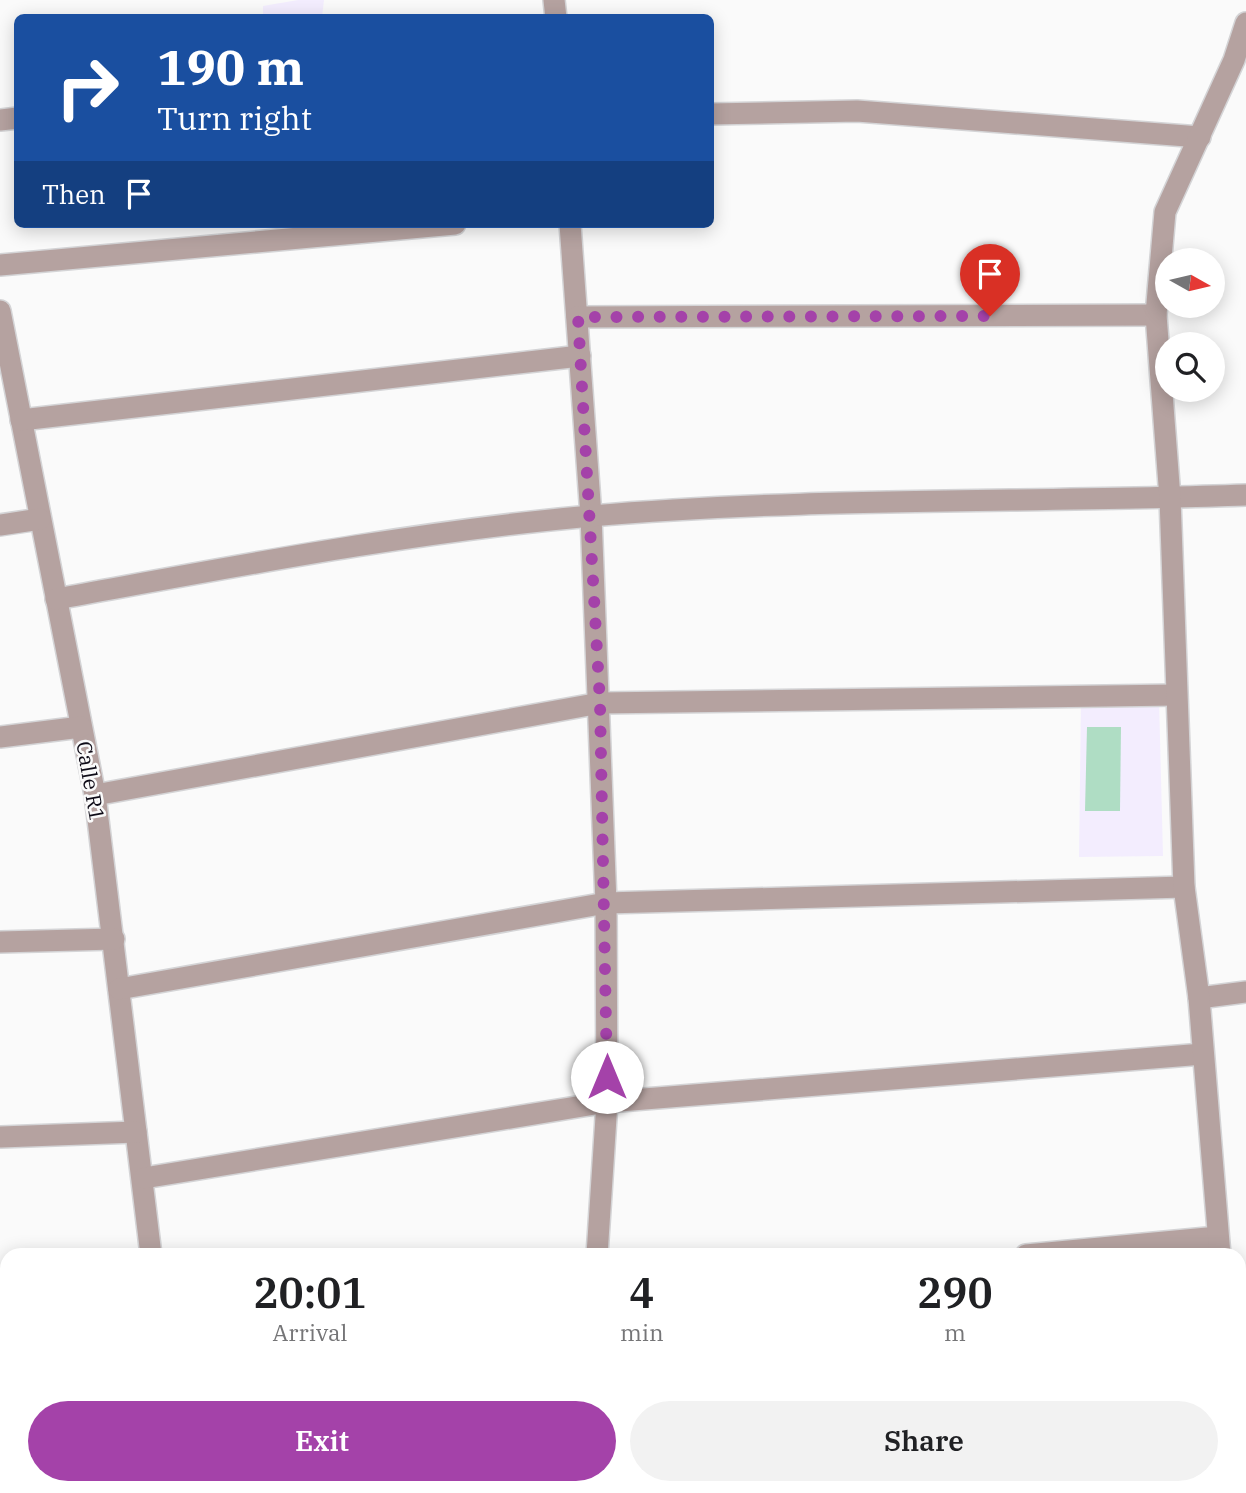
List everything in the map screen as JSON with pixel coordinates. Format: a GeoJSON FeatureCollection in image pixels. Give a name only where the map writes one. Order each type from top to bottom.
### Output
{"type":"FeatureCollection","features":[{"type":"Feature","properties":{"kind":"street"},"geometry":{"type":"LineString","coordinates":[[1162,248],[1165,212],[1200,137],[1246,23]]}},
{"type":"Feature","properties":{"kind":"street"},"geometry":{"type":"LineString","coordinates":[[714,114],[857,111],[1200,137]]}},
{"type":"Feature","properties":{"kind":"street"},"geometry":{"type":"LineString","coordinates":[[0,265],[411,228]]}},
{"type":"Feature","properties":{"kind":"street"},"geometry":{"type":"LineString","coordinates":[[570,228],[591,516],[606,903],[607,1101],[597,1248]]}},
{"type":"Feature","properties":{"kind":"street"},"geometry":{"type":"LineString","coordinates":[[578,317],[1155,315]]}},
{"type":"Feature","properties":{"kind":"street","name":"Calle R1"},"geometry":{"type":"LineString","coordinates":[[0,318],[95,795],[144,1178],[149,1248]]}},
{"type":"Feature","properties":{"kind":"street"},"geometry":{"type":"LineString","coordinates":[[1156,318],[1170,498],[1184,887],[1199,998],[1219,1246],[1176,1248]]}},
{"type":"Feature","properties":{"kind":"street"},"geometry":{"type":"LineString","coordinates":[[20,420],[580,356]]}},
{"type":"Feature","properties":{"kind":"street"},"geometry":{"type":"LineString","coordinates":[[56,599],[381,541],[591,516],[883,500],[1246,495]]}},
{"type":"Feature","properties":{"kind":"street"},"geometry":{"type":"LineString","coordinates":[[0,525],[40,519]]}},
{"type":"Feature","properties":{"kind":"street"},"geometry":{"type":"LineString","coordinates":[[95,795],[600,703],[1176,695]]}},
{"type":"Feature","properties":{"kind":"street"},"geometry":{"type":"LineString","coordinates":[[0,737],[82,727]]}},
{"type":"Feature","properties":{"kind":"street"},"geometry":{"type":"LineString","coordinates":[[119,989],[606,903],[1184,887]]}},
{"type":"Feature","properties":{"kind":"street"},"geometry":{"type":"LineString","coordinates":[[0,942],[114,939]]}},
{"type":"Feature","properties":{"kind":"street"},"geometry":{"type":"LineString","coordinates":[[1199,998],[1246,992]]}},
{"type":"Feature","properties":{"kind":"street"},"geometry":{"type":"LineString","coordinates":[[144,1178],[607,1101],[1203,1054]]}},
{"type":"Feature","properties":{"kind":"street"},"geometry":{"type":"LineString","coordinates":[[1,1137],[136,1132]]}},
{"type":"Feature","properties":{"kind":"shaded area"},"geometry":{"type":"Polygon","coordinates":[[[298,0],[324,0],[322,14],[263,14],[263,6],[298,0]]]}},
{"type":"Feature","properties":{"kind":"shaded area"},"geometry":{"type":"Polygon","coordinates":[[[1159,699],[1163,856],[1079,857],[1081,701],[1159,699]]]}},
{"type":"Feature","properties":{"kind":"green space"},"geometry":{"type":"Polygon","coordinates":[[[1087,727],[1121,727],[1120,811],[1085,811],[1087,727]]]}},
{"type":"Feature","properties":{"kind":"route"},"geometry":{"type":"LineString","coordinates":[[607,1077],[606,903],[600,703],[578,317],[990,316]]}}]}
